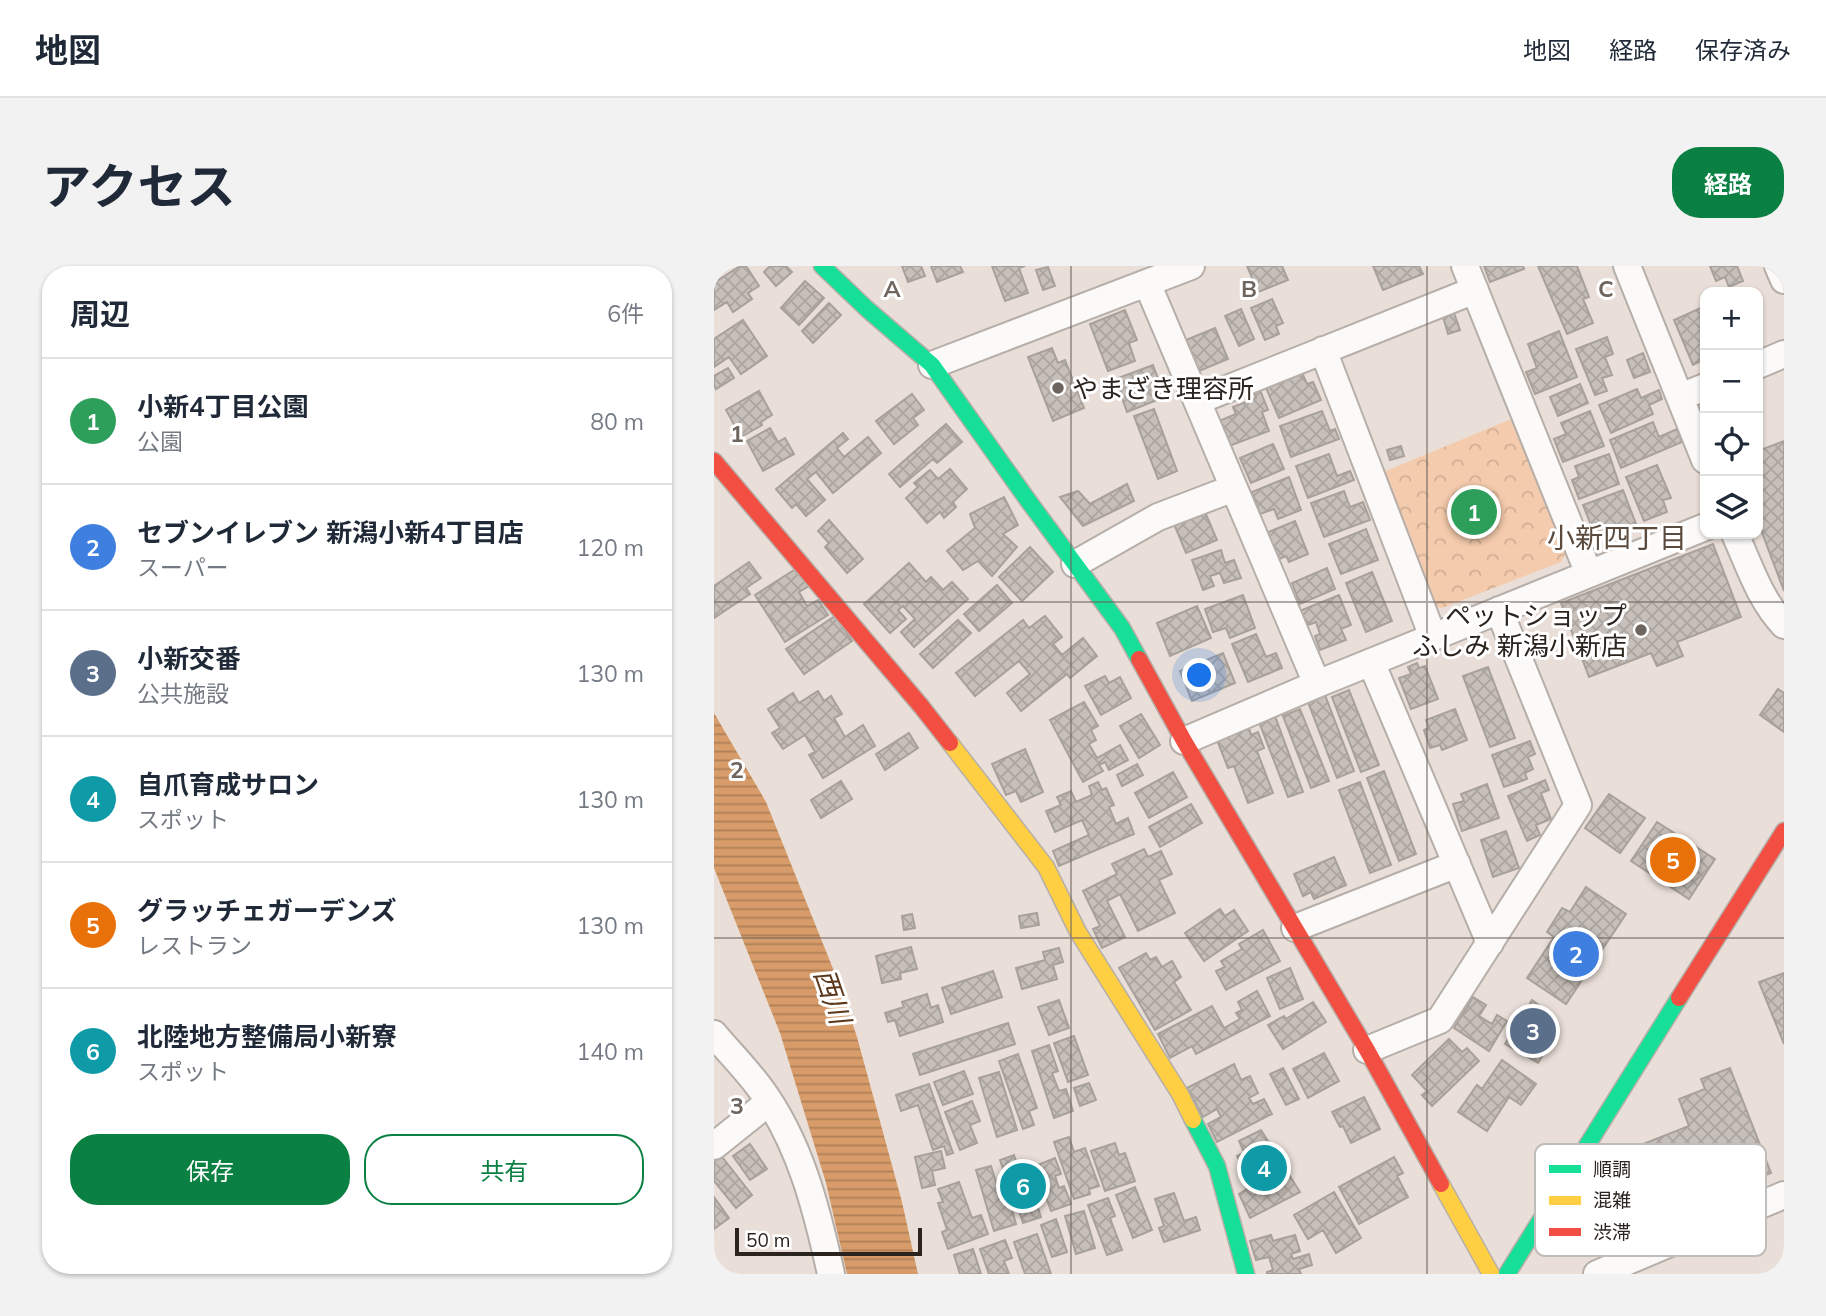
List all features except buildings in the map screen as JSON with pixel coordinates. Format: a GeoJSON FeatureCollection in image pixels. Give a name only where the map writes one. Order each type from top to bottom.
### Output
{"type":"FeatureCollection","features":[{"type":"Feature","properties":{"kind":"street"},"geometry":{"type":"LineString","coordinates":[[822,266],[932,365],[1122,628],[1184,740],[1367,1050],[1491,1274]]}},
{"type":"Feature","properties":{"kind":"street"},"geometry":{"type":"LineString","coordinates":[[932,365],[1192,266]]}},
{"type":"Feature","properties":{"kind":"street"},"geometry":{"type":"LineString","coordinates":[[1627,266],[1700,447]]}},
{"type":"Feature","properties":{"kind":"street"},"geometry":{"type":"LineString","coordinates":[[1778,266],[1784,280]]}},
{"type":"Feature","properties":{"kind":"street"},"geometry":{"type":"LineString","coordinates":[[1197,401],[1323,350],[1470,278],[1589,575]]}},
{"type":"Feature","properties":{"kind":"street"},"geometry":{"type":"LineString","coordinates":[[1147,283],[1317,684]]}},
{"type":"Feature","properties":{"kind":"street"},"geometry":{"type":"LineString","coordinates":[[1323,350],[1433,637]]}},
{"type":"Feature","properties":{"kind":"street"},"geometry":{"type":"LineString","coordinates":[[1763,363],[1784,354]]}},
{"type":"Feature","properties":{"kind":"street"},"geometry":{"type":"LineString","coordinates":[[1680,397],[1700,389]]}},
{"type":"Feature","properties":{"kind":"street"},"geometry":{"type":"LineString","coordinates":[[714,461],[921,706],[1046,867],[1078,932],[1180,1094],[1217,1166],[1246,1274]]}},
{"type":"Feature","properties":{"kind":"street"},"geometry":{"type":"LineString","coordinates":[[1075,564],[1158,517],[1234,488]]}},
{"type":"Feature","properties":{"kind":"street"},"geometry":{"type":"LineString","coordinates":[[1184,740],[1700,529]]}},
{"type":"Feature","properties":{"kind":"street"},"geometry":{"type":"LineString","coordinates":[[1737,539],[1759,589],[1784,625]]}},
{"type":"Feature","properties":{"kind":"street"},"geometry":{"type":"LineString","coordinates":[[1367,1050],[1440,1020],[1578,805],[1499,610]]}},
{"type":"Feature","properties":{"kind":"street"},"geometry":{"type":"LineString","coordinates":[[1371,662],[1490,943]]}},
{"type":"Feature","properties":{"kind":"street"},"geometry":{"type":"LineString","coordinates":[[1588,1144],[1784,831]]}},
{"type":"Feature","properties":{"kind":"street"},"geometry":{"type":"LineString","coordinates":[[1295,928],[1457,864]]}},
{"type":"Feature","properties":{"kind":"street"},"geometry":{"type":"LineString","coordinates":[[714,1034],[760,1088],[786,1129],[805,1177],[831,1274]]}},
{"type":"Feature","properties":{"kind":"street"},"geometry":{"type":"LineString","coordinates":[[714,1146],[769,1102]]}},
{"type":"Feature","properties":{"kind":"street"},"geometry":{"type":"LineString","coordinates":[[1766,1204],[1784,1195]]}},
{"type":"Feature","properties":{"kind":"street"},"geometry":{"type":"LineString","coordinates":[[1507,1274],[1535,1229]]}},
{"type":"Feature","properties":{"kind":"street"},"geometry":{"type":"LineString","coordinates":[[1597,1274],[1632,1268],[1657,1256]]}},
{"type":"Feature","properties":{"kind":"green space"},"geometry":{"type":"Polygon","coordinates":[[[1516,417],[1568,550],[1561,562],[1442,608],[1432,606],[1381,473],[1516,417]]]}},
{"type":"Feature","properties":{"kind":"water","name":"西川"},"geometry":{"type":"Polygon","coordinates":[[[714,713],[766,802],[842,991],[902,1202],[918,1274],[847,1274],[826,1183],[780,1033],[714,868],[714,713]]]}},
{"type":"Feature","properties":{"kind":"traffic: fast"},"geometry":{"type":"LineString","coordinates":[[822,266],[932,365],[1122,628],[1139,659]]}},
{"type":"Feature","properties":{"kind":"traffic: fast"},"geometry":{"type":"LineString","coordinates":[[1588,1144],[1679,998]]}},
{"type":"Feature","properties":{"kind":"traffic: fast"},"geometry":{"type":"LineString","coordinates":[[1193,1120],[1217,1166],[1246,1274]]}},
{"type":"Feature","properties":{"kind":"traffic: fast"},"geometry":{"type":"LineString","coordinates":[[1507,1274],[1535,1229]]}},
{"type":"Feature","properties":{"kind":"traffic: slow"},"geometry":{"type":"LineString","coordinates":[[950,743],[1046,867],[1078,932],[1180,1094],[1193,1120]]}},
{"type":"Feature","properties":{"kind":"traffic: slow"},"geometry":{"type":"LineString","coordinates":[[1441,1184],[1491,1274]]}},
{"type":"Feature","properties":{"kind":"traffic: jam"},"geometry":{"type":"LineString","coordinates":[[714,461],[950,743]]}},
{"type":"Feature","properties":{"kind":"traffic: jam"},"geometry":{"type":"LineString","coordinates":[[1139,659],[1184,741],[1367,1050],[1441,1184]]}},
{"type":"Feature","properties":{"kind":"traffic: jam"},"geometry":{"type":"LineString","coordinates":[[1679,998],[1784,831]]}},
{"type":"Feature","properties":{"kind":"place","name":"やまざき理容所"},"geometry":{"type":"Point","coordinates":[1058,388]}},
{"type":"Feature","properties":{"kind":"place","name":"小新4丁目公園"},"geometry":{"type":"Point","coordinates":[1474,512]}},
{"type":"Feature","properties":{"kind":"place","name":"ペットショップ ふしみ 新潟小新店"},"geometry":{"type":"Point","coordinates":[1641,630]}},
{"type":"Feature","properties":{"kind":"place","name":"グラッチェガーデンズ"},"geometry":{"type":"Point","coordinates":[1673,860]}},
{"type":"Feature","properties":{"kind":"place","name":"セブンイレブン 新潟小新4丁目店"},"geometry":{"type":"Point","coordinates":[1576,954]}},
{"type":"Feature","properties":{"kind":"place","name":"小新交番"},"geometry":{"type":"Point","coordinates":[1533,1031]}},
{"type":"Feature","properties":{"kind":"place","name":"自爪育成サロン"},"geometry":{"type":"Point","coordinates":[1264,1168]}},
{"type":"Feature","properties":{"kind":"place","name":"北陸地方整備局小新寮"},"geometry":{"type":"Point","coordinates":[1023,1186]}},
{"type":"Feature","properties":{"kind":"district","name":"小新四丁目"},"geometry":{"type":"Point","coordinates":[1617,537]}}]}
